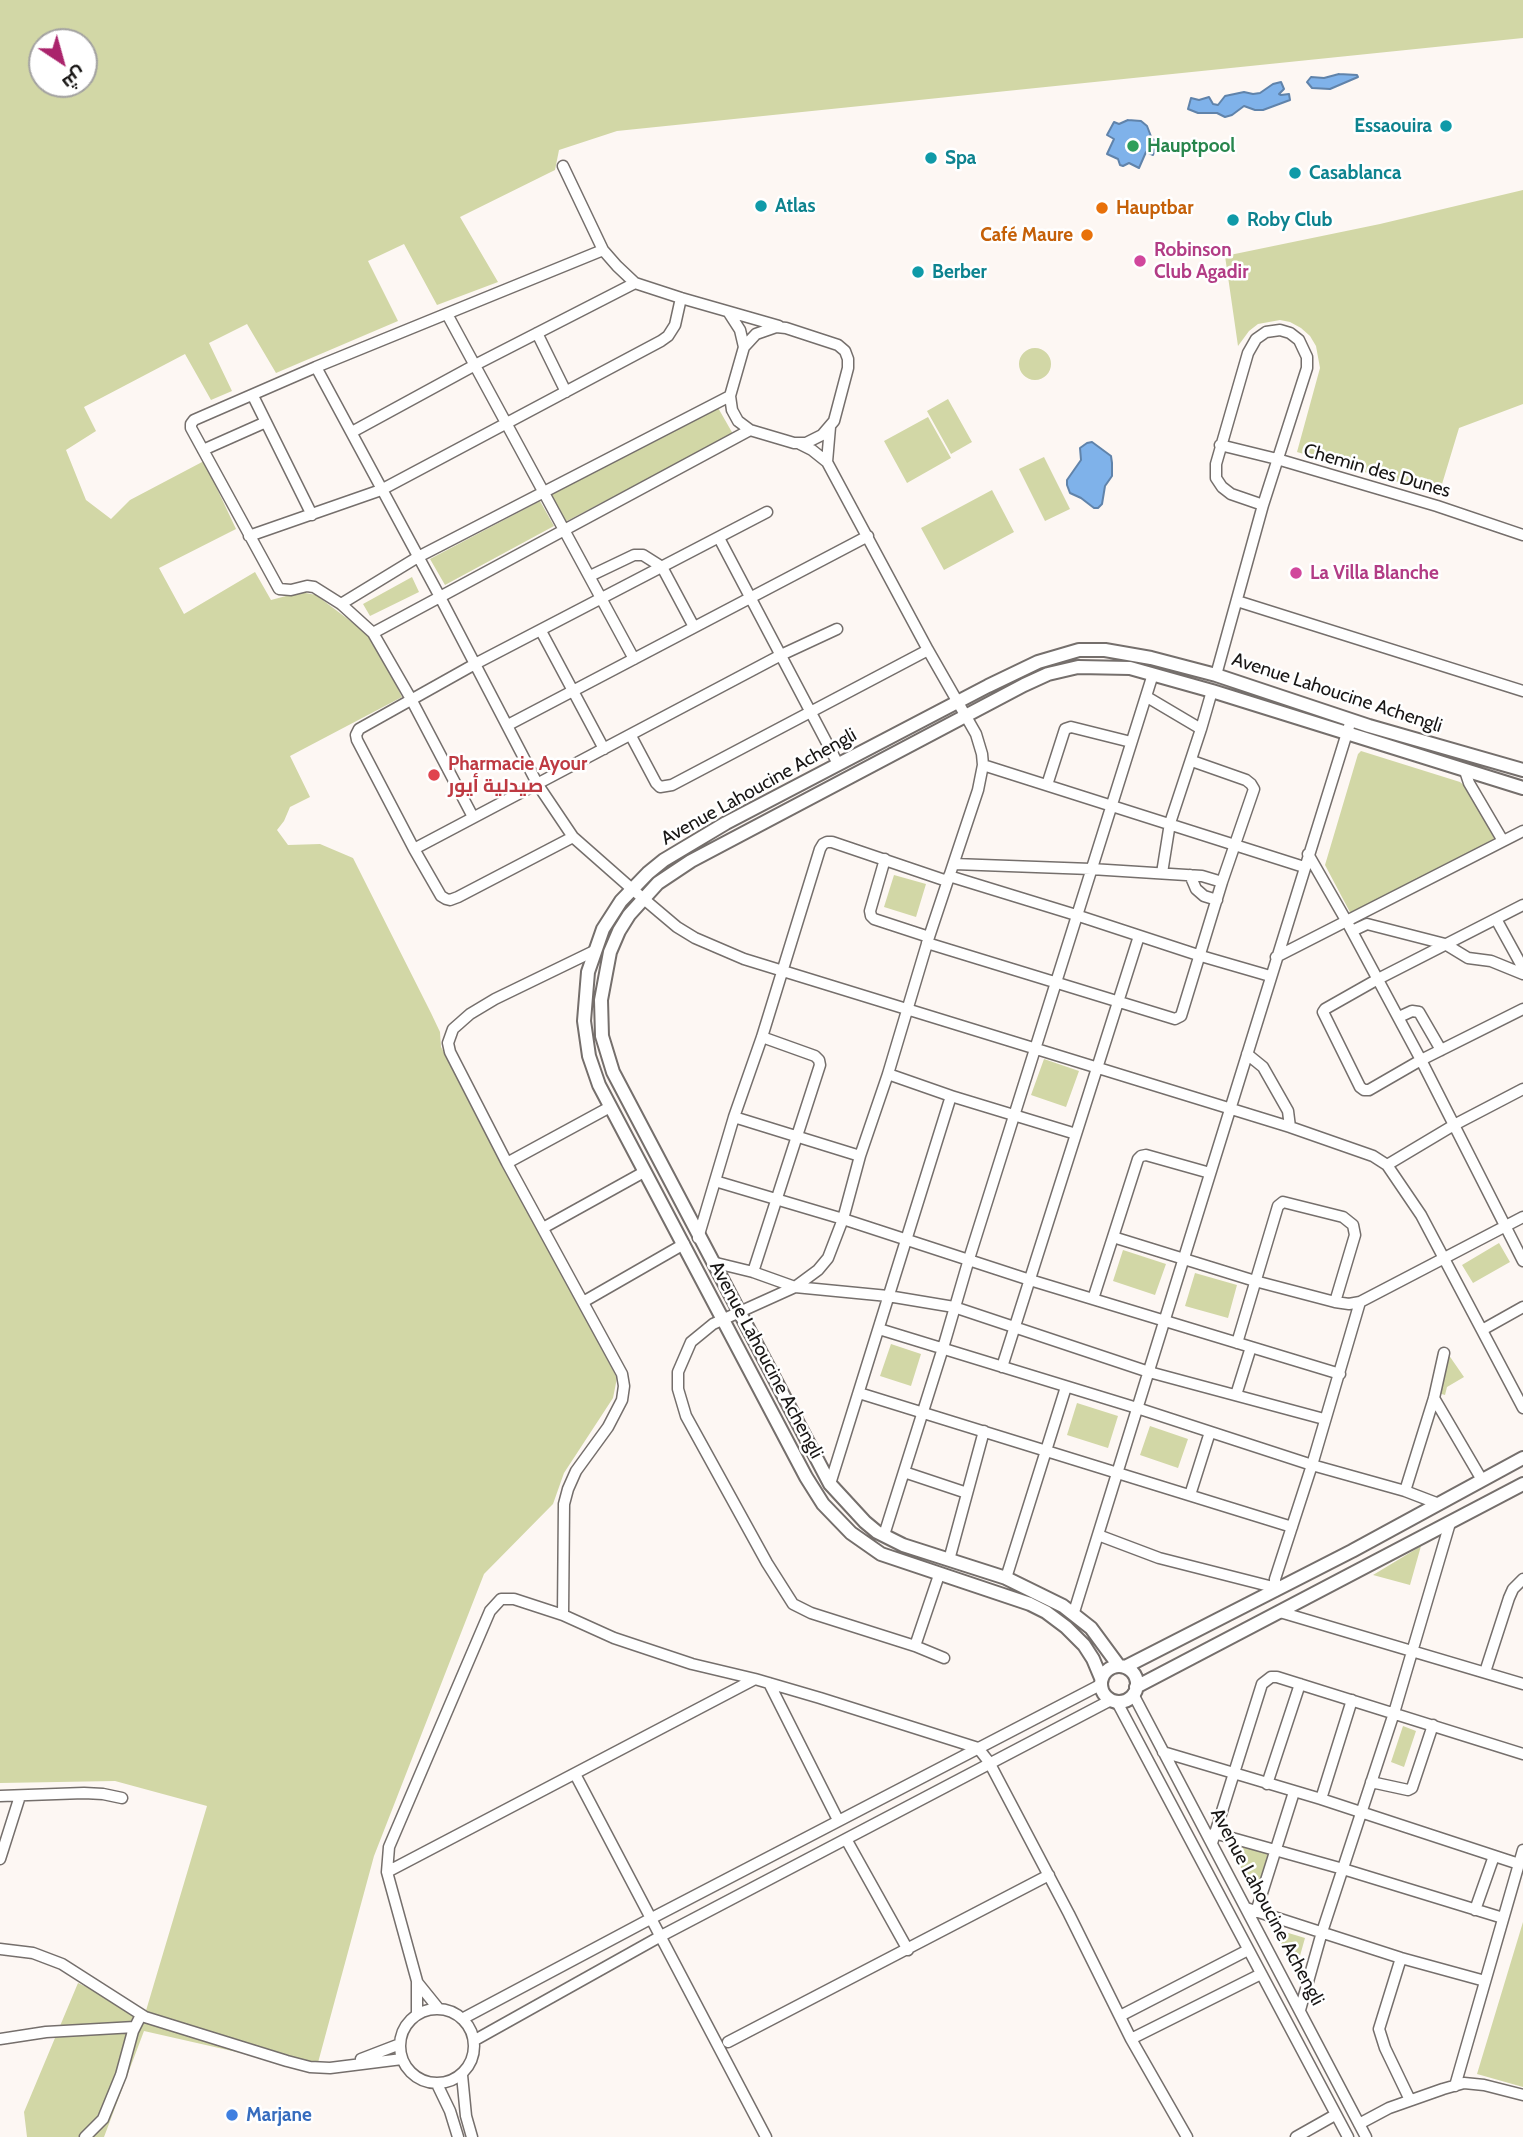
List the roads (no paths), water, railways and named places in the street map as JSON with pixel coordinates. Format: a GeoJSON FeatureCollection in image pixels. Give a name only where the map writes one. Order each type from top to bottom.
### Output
{"type":"FeatureCollection","features":[{"type":"Feature","properties":{"kind":"street"},"geometry":{"type":"LineString","coordinates":[[563,166],[603,250],[635,282],[838,345],[847,355],[848,368],[831,427],[827,462]]}},
{"type":"Feature","properties":{"kind":"street"},"geometry":{"type":"LineString","coordinates":[[473,817],[373,633],[341,604],[314,587],[279,589],[191,428],[194,420],[316,367],[603,250]]}},
{"type":"Feature","properties":{"kind":"street"},"geometry":{"type":"LineString","coordinates":[[352,432],[635,282]]}},
{"type":"Feature","properties":{"kind":"street"},"geometry":{"type":"LineString","coordinates":[[248,536],[381,490],[661,341],[675,325],[681,298]]}},
{"type":"Feature","properties":{"kind":"street"},"geometry":{"type":"LineString","coordinates":[[729,313],[740,330],[744,347]]}},
{"type":"Feature","properties":{"kind":"street"},"geometry":{"type":"LineString","coordinates":[[447,314],[634,659]]}},
{"type":"Feature","properties":{"kind":"street"},"geometry":{"type":"LineString","coordinates":[[786,328],[762,330],[751,337],[744,347],[730,396],[734,416],[750,430],[800,444],[827,462],[976,734],[983,765],[978,790],[860,1156],[843,1219],[828,1258],[818,1270],[795,1287],[713,1325],[691,1342],[678,1372],[678,1389],[686,1416],[793,1604],[811,1613],[944,1658]]}},
{"type":"Feature","properties":{"kind":"street"},"geometry":{"type":"LineString","coordinates":[[1216,675],[1263,505],[1307,368],[1307,357],[1298,340],[1290,333],[1280,330],[1266,332],[1256,339],[1248,353],[1216,464],[1216,478],[1222,487],[1231,494],[1263,505]]}},
{"type":"Feature","properties":{"kind":"street"},"geometry":{"type":"LineString","coordinates":[[537,333],[566,392]]}},
{"type":"Feature","properties":{"kind":"street"},"geometry":{"type":"LineString","coordinates":[[316,367],[538,785],[573,837],[632,889],[677,927],[695,938],[744,959],[1290,1127],[1373,1156],[1387,1165],[1420,1215],[1523,1408]]}},
{"type":"Feature","properties":{"kind":"street"},"geometry":{"type":"LineString","coordinates":[[253,396],[312,515]]}},
{"type":"Feature","properties":{"kind":"street"},"geometry":{"type":"LineString","coordinates":[[341,604],[418,557],[730,396]]}},
{"type":"Feature","properties":{"kind":"street"},"geometry":{"type":"LineString","coordinates":[[203,450],[266,422]]}},
{"type":"Feature","properties":{"kind":"street"},"geometry":{"type":"LineString","coordinates":[[800,444],[817,439],[831,427]]}},
{"type":"Feature","properties":{"kind":"street"},"geometry":{"type":"LineString","coordinates":[[373,633],[750,430]]}},
{"type":"Feature","properties":{"kind":"street","name":"Chemin des Dunes"},"geometry":{"type":"LineString","coordinates":[[1220,445],[1437,506],[1523,535]]}},
{"type":"Feature","properties":{"kind":"street"},"geometry":{"type":"LineString","coordinates":[[573,837],[450,900],[441,896],[356,735],[364,726],[475,664],[767,512]]}},
{"type":"Feature","properties":{"kind":"street"},"geometry":{"type":"LineString","coordinates":[[508,725],[868,536]]}},
{"type":"Feature","properties":{"kind":"street"},"geometry":{"type":"LineString","coordinates":[[719,538],[838,764]]}},
{"type":"Feature","properties":{"kind":"street"},"geometry":{"type":"LineString","coordinates":[[590,576],[634,555],[643,555],[662,567],[694,627]]}},
{"type":"Feature","properties":{"kind":"street"},"geometry":{"type":"LineString","coordinates":[[1237,601],[1523,691]]}},
{"type":"Feature","properties":{"kind":"street"},"geometry":{"type":"LineString","coordinates":[[414,849],[781,655],[837,629]]}},
{"type":"Feature","properties":{"kind":"street"},"geometry":{"type":"LineString","coordinates":[[541,631],[604,750]]}},
{"type":"Feature","properties":{"kind":"street"},"geometry":{"type":"LineString","coordinates":[[631,736],[656,783],[660,787],[666,787],[928,650]]}},
{"type":"Feature","properties":{"kind":"street","name":"Avenue Lahoucine Achengli"},"geometry":{"type":"LineString","coordinates":[[1101,1681],[1093,1659],[1084,1645],[1046,1612],[1030,1604],[881,1554],[851,1533],[823,1504],[806,1477],[599,1085],[589,1056],[584,1021],[586,984],[594,951],[603,929],[632,889],[648,873],[664,860],[726,823],[1038,662],[1079,650],[1105,650],[1151,658],[1216,675],[1351,720],[1523,770]]}},
{"type":"Feature","properties":{"kind":"street","name":"Avenue Lahoucine Achengli"},"geometry":{"type":"LineString","coordinates":[[1122,1667],[1091,1628],[1074,1612],[1029,1587],[903,1545],[865,1522],[830,1485],[613,1072],[602,1037],[601,1000],[610,952],[629,915],[643,898],[658,883],[691,861],[1048,674],[1078,667],[1130,667],[1523,788]]}},
{"type":"Feature","properties":{"kind":"street"},"geometry":{"type":"LineString","coordinates":[[884,1535],[943,1348],[968,1258],[1153,674]]}},
{"type":"Feature","properties":{"kind":"street"},"geometry":{"type":"LineString","coordinates":[[1162,873],[1170,823],[1192,761],[1212,691]]}},
{"type":"Feature","properties":{"kind":"street"},"geometry":{"type":"LineString","coordinates":[[1147,697],[1201,729]]}},
{"type":"Feature","properties":{"kind":"street"},"geometry":{"type":"LineString","coordinates":[[1074,1612],[1351,720]]}},
{"type":"Feature","properties":{"kind":"street"},"geometry":{"type":"LineString","coordinates":[[1046,785],[1065,729],[1071,727],[1131,742]]}},
{"type":"Feature","properties":{"kind":"street"},"geometry":{"type":"LineString","coordinates":[[885,859],[870,911],[874,919],[1055,983],[1178,1018],[1183,1013],[1222,881],[1254,789],[1251,784],[1192,761]]}},
{"type":"Feature","properties":{"kind":"street"},"geometry":{"type":"LineString","coordinates":[[983,765],[1304,867]]}},
{"type":"Feature","properties":{"kind":"street"},"geometry":{"type":"LineString","coordinates":[[1465,771],[1469,783],[1503,841]]}},
{"type":"Feature","properties":{"kind":"street"},"geometry":{"type":"LineString","coordinates":[[1276,957],[1350,927],[1523,831]]}},
{"type":"Feature","properties":{"kind":"street"},"geometry":{"type":"LineString","coordinates":[[698,1238],[820,849],[827,842],[1076,915],[1200,957],[1270,976]]}},
{"type":"Feature","properties":{"kind":"street"},"geometry":{"type":"LineString","coordinates":[[1308,854],[1422,1060],[1523,1259]]}},
{"type":"Feature","properties":{"kind":"street"},"geometry":{"type":"LineString","coordinates":[[954,864],[1162,873],[1209,877],[1222,881]]}},
{"type":"Feature","properties":{"kind":"street"},"geometry":{"type":"LineString","coordinates":[[1190,875],[1196,889],[1204,896],[1217,900]]}},
{"type":"Feature","properties":{"kind":"street"},"geometry":{"type":"LineString","coordinates":[[1523,905],[1378,979],[1323,1012],[1360,1087],[1370,1090],[1422,1060],[1523,1009]]}},
{"type":"Feature","properties":{"kind":"street"},"geometry":{"type":"LineString","coordinates":[[1496,919],[1523,968]]}},
{"type":"Feature","properties":{"kind":"street"},"geometry":{"type":"LineString","coordinates":[[1350,927],[1367,924],[1445,944],[1468,958],[1491,961],[1523,974]]}},
{"type":"Feature","properties":{"kind":"street"},"geometry":{"type":"LineString","coordinates":[[1002,1367],[1139,936]]}},
{"type":"Feature","properties":{"kind":"street"},"geometry":{"type":"LineString","coordinates":[[563,1615],[564,1504],[576,1471],[608,1427],[622,1400],[622,1374],[507,1163],[449,1048],[450,1035],[464,1018],[495,999],[594,951]]}},
{"type":"Feature","properties":{"kind":"street"},"geometry":{"type":"LineString","coordinates":[[1399,1017],[1412,1011],[1419,1012],[1441,1050]]}},
{"type":"Feature","properties":{"kind":"street"},"geometry":{"type":"LineString","coordinates":[[753,1272],[820,1065],[815,1056],[762,1037]]}},
{"type":"Feature","properties":{"kind":"street"},"geometry":{"type":"LineString","coordinates":[[1247,1054],[1263,1066],[1288,1111],[1290,1127]]}},
{"type":"Feature","properties":{"kind":"street"},"geometry":{"type":"LineString","coordinates":[[888,1074],[1076,1134]]}},
{"type":"Feature","properties":{"kind":"street"},"geometry":{"type":"LineString","coordinates":[[1387,1165],[1454,1125],[1523,1090]]}},
{"type":"Feature","properties":{"kind":"street"},"geometry":{"type":"LineString","coordinates":[[830,1485],[951,1096]]}},
{"type":"Feature","properties":{"kind":"street"},"geometry":{"type":"LineString","coordinates":[[507,1163],[610,1107]]}},
{"type":"Feature","properties":{"kind":"street"},"geometry":{"type":"LineString","coordinates":[[734,1117],[860,1156]]}},
{"type":"Feature","properties":{"kind":"street"},"geometry":{"type":"LineString","coordinates":[[1093,1299],[1138,1159],[1146,1155],[1210,1172]]}},
{"type":"Feature","properties":{"kind":"street"},"geometry":{"type":"LineString","coordinates":[[543,1228],[644,1172]]}},
{"type":"Feature","properties":{"kind":"street"},"geometry":{"type":"LineString","coordinates":[[715,1181],[1340,1374]]}},
{"type":"Feature","properties":{"kind":"street"},"geometry":{"type":"LineString","coordinates":[[1237,1343],[1279,1206],[1283,1202],[1343,1217],[1353,1225],[1355,1235],[1335,1302]]}},
{"type":"Feature","properties":{"kind":"street"},"geometry":{"type":"LineString","coordinates":[[1113,1237],[1255,1281],[1349,1304],[1360,1303],[1523,1217]]}},
{"type":"Feature","properties":{"kind":"street"},"geometry":{"type":"LineString","coordinates":[[583,1302],[684,1244]]}},
{"type":"Feature","properties":{"kind":"street"},"geometry":{"type":"LineString","coordinates":[[712,1262],[753,1272],[795,1287],[888,1296],[954,1307],[1149,1372],[1324,1419]]}},
{"type":"Feature","properties":{"kind":"street"},"geometry":{"type":"LineString","coordinates":[[1274,1589],[1360,1303]]}},
{"type":"Feature","properties":{"kind":"street"},"geometry":{"type":"LineString","coordinates":[[1482,1330],[1523,1307]]}},
{"type":"Feature","properties":{"kind":"street"},"geometry":{"type":"LineString","coordinates":[[879,1329],[1312,1465],[1405,1491],[1439,1504]]}},
{"type":"Feature","properties":{"kind":"street"},"geometry":{"type":"LineString","coordinates":[[1236,1395],[1251,1348]]}},
{"type":"Feature","properties":{"kind":"street"},"geometry":{"type":"LineString","coordinates":[[1405,1491],[1434,1398],[1444,1353]]}},
{"type":"Feature","properties":{"kind":"street"},"geometry":{"type":"LineString","coordinates":[[1006,1578],[1066,1387]]}},
{"type":"Feature","properties":{"kind":"street"},"geometry":{"type":"LineString","coordinates":[[859,1392],[1292,1527]]}},
{"type":"Feature","properties":{"kind":"street"},"geometry":{"type":"LineString","coordinates":[[1434,1398],[1482,1480]]}},
{"type":"Feature","properties":{"kind":"street"},"geometry":{"type":"LineString","coordinates":[[948,1560],[984,1431]]}},
{"type":"Feature","properties":{"kind":"street"},"geometry":{"type":"LineString","coordinates":[[1190,1495],[1210,1432]]}},
{"type":"Feature","properties":{"kind":"street"},"geometry":{"type":"LineString","coordinates":[[462,2019],[978,1748],[1101,1681],[1108,1669],[1122,1667],[1523,1458]]}},
{"type":"Feature","properties":{"kind":"street"},"geometry":{"type":"LineString","coordinates":[[904,1472],[967,1493]]}},
{"type":"Feature","properties":{"kind":"street"},"geometry":{"type":"LineString","coordinates":[[475,2040],[661,1936],[989,1762],[1114,1701],[1126,1700],[1135,1691],[1280,1612],[1523,1484]]}},
{"type":"Feature","properties":{"kind":"street"},"geometry":{"type":"LineString","coordinates":[[1300,2010],[1322,1932],[1394,1713],[1450,1522]]}},
{"type":"Feature","properties":{"kind":"street"},"geometry":{"type":"LineString","coordinates":[[1098,1535],[1159,1558],[1274,1589]]}},
{"type":"Feature","properties":{"kind":"street"},"geometry":{"type":"LineString","coordinates":[[915,1646],[939,1575]]}},
{"type":"Feature","properties":{"kind":"street"},"geometry":{"type":"LineString","coordinates":[[1485,1672],[1509,1598],[1523,1578]]}},
{"type":"Feature","properties":{"kind":"street"},"geometry":{"type":"LineString","coordinates":[[417,2015],[416,1982],[387,1871],[387,1855],[391,1839],[446,1710],[495,1604],[501,1600],[514,1599],[563,1615],[614,1638],[692,1664],[769,1683],[978,1748],[989,1762],[1131,2039],[1187,2137]]}},
{"type":"Feature","properties":{"kind":"street"},"geometry":{"type":"LineString","coordinates":[[1280,1612],[1523,1684]]}},
{"type":"Feature","properties":{"kind":"street"},"geometry":{"type":"LineString","coordinates":[[1122,1667],[1135,1678],[1135,1691]]}},
{"type":"Feature","properties":{"kind":"street"},"geometry":{"type":"LineString","coordinates":[[1503,1918],[1275,1850],[1213,1838],[1262,1684],[1270,1677],[1523,1754]]}},
{"type":"Feature","properties":{"kind":"street"},"geometry":{"type":"LineString","coordinates":[[387,1871],[755,1679]]}},
{"type":"Feature","properties":{"kind":"street"},"geometry":{"type":"LineString","coordinates":[[1101,1681],[1104,1694],[1114,1701]]}},
{"type":"Feature","properties":{"kind":"street"},"geometry":{"type":"LineString","coordinates":[[769,1683],[838,1821]]}},
{"type":"Feature","properties":{"kind":"street"},"geometry":{"type":"LineString","coordinates":[[1267,1784],[1300,1684]]}},
{"type":"Feature","properties":{"kind":"street","name":"Avenue Lahoucine Achengli"},"geometry":{"type":"LineString","coordinates":[[1135,1691],[1163,1752],[1251,1910],[1366,2137]]}},
{"type":"Feature","properties":{"kind":"street"},"geometry":{"type":"LineString","coordinates":[[1321,1799],[1352,1700]]}},
{"type":"Feature","properties":{"kind":"street","name":"Avenue Lahoucine Achengli"},"geometry":{"type":"LineString","coordinates":[[1114,1701],[1348,2137]]}},
{"type":"Feature","properties":{"kind":"street"},"geometry":{"type":"LineString","coordinates":[[1371,1782],[1408,1790],[1412,1788],[1433,1725]]}},
{"type":"Feature","properties":{"kind":"street"},"geometry":{"type":"LineString","coordinates":[[1163,1752],[1321,1799],[1519,1864]]}},
{"type":"Feature","properties":{"kind":"street"},"geometry":{"type":"LineString","coordinates":[[575,1774],[766,2137]]}},
{"type":"Feature","properties":{"kind":"street"},"geometry":{"type":"LineString","coordinates":[[1294,1792],[1251,1910],[1485,1982]]}},
{"type":"Feature","properties":{"kind":"street"},"geometry":{"type":"LineString","coordinates":[[0,1796],[84,1793],[122,1798]]}},
{"type":"Feature","properties":{"kind":"street"},"geometry":{"type":"LineString","coordinates":[[0,1859],[20,1796]]}},
{"type":"Feature","properties":{"kind":"street"},"geometry":{"type":"LineString","coordinates":[[846,1839],[908,1950]]}},
{"type":"Feature","properties":{"kind":"street"},"geometry":{"type":"LineString","coordinates":[[1455,2086],[1523,1850]]}},
{"type":"Feature","properties":{"kind":"street"},"geometry":{"type":"LineString","coordinates":[[1475,1909],[1494,1856]]}},
{"type":"Feature","properties":{"kind":"street"},"geometry":{"type":"LineString","coordinates":[[729,2042],[1049,1875]]}},
{"type":"Feature","properties":{"kind":"street"},"geometry":{"type":"LineString","coordinates":[[0,1949],[33,1953],[62,1964],[141,2015],[310,2067],[330,2068],[347,2064],[400,2045]]}},
{"type":"Feature","properties":{"kind":"street"},"geometry":{"type":"LineString","coordinates":[[1120,2016],[1248,1950]]}},
{"type":"Feature","properties":{"kind":"street"},"geometry":{"type":"LineString","coordinates":[[1401,1958],[1380,2029],[1385,2048],[1410,2100]]}},
{"type":"Feature","properties":{"kind":"street"},"geometry":{"type":"LineString","coordinates":[[1131,2039],[1261,1974]]}},
{"type":"Feature","properties":{"kind":"street"},"geometry":{"type":"LineString","coordinates":[[416,1982],[438,2008]]}},
{"type":"Feature","properties":{"kind":"street"},"geometry":{"type":"LineString","coordinates":[[438,2008],[454,2012],[462,2019],[467,2023],[475,2040],[470,2065],[453,2080],[438,2084],[425,2082],[414,2075],[402,2059],[400,2045],[401,2036],[409,2021],[417,2015],[438,2008]]}},
{"type":"Feature","properties":{"kind":"street"},"geometry":{"type":"LineString","coordinates":[[85,2137],[103,2119],[121,2076],[141,2015]]}},
{"type":"Feature","properties":{"kind":"street"},"geometry":{"type":"LineString","coordinates":[[0,2039],[46,2032],[135,2027]]}},
{"type":"Feature","properties":{"kind":"street"},"geometry":{"type":"LineString","coordinates":[[347,2064],[402,2059]]}},
{"type":"Feature","properties":{"kind":"street"},"geometry":{"type":"LineString","coordinates":[[461,2075],[466,2116],[472,2137]]}},
{"type":"Feature","properties":{"kind":"street"},"geometry":{"type":"LineString","coordinates":[[1359,2124],[1389,2108],[1464,2083],[1523,2095]]}},
{"type":"Feature","properties":{"kind":"street"},"geometry":{"type":"LineString","coordinates":[[438,2084],[458,2137]]}},
{"type":"Feature","properties":{"kind":"street"},"geometry":{"type":"LineString","coordinates":[[1296,2137],[1335,2115]]}},
{"type":"Feature","properties":{"kind":"water"},"geometry":{"type":"Polygon","coordinates":[[[1339,74],[1358,77],[1330,89],[1312,88],[1307,82],[1311,77],[1324,78],[1339,74]]]}},
{"type":"Feature","properties":{"kind":"water"},"geometry":{"type":"Polygon","coordinates":[[[1281,82],[1284,89],[1279,94],[1289,94],[1290,100],[1263,110],[1244,106],[1225,117],[1217,113],[1198,113],[1188,109],[1191,98],[1199,100],[1209,97],[1213,104],[1218,105],[1225,96],[1244,92],[1260,93],[1281,82]]]}},
{"type":"Feature","properties":{"kind":"water","name":"Hauptpool"},"geometry":{"type":"Polygon","coordinates":[[[1128,120],[1141,121],[1147,126],[1152,139],[1158,141],[1153,155],[1146,152],[1139,168],[1129,163],[1120,165],[1118,159],[1107,154],[1114,139],[1107,135],[1114,122],[1119,124],[1128,120]]]}},
{"type":"Feature","properties":{"kind":"water"},"geometry":{"type":"Polygon","coordinates":[[[1092,442],[1111,456],[1112,463],[1112,476],[1105,486],[1102,504],[1098,508],[1070,493],[1067,485],[1067,480],[1081,460],[1080,448],[1092,442]]]}},
{"type":"Feature","properties":{"kind":"place","name":"Essaouira"},"geometry":{"type":"Point","coordinates":[1446,126]}},
{"type":"Feature","properties":{"kind":"place","name":"Hauptpool"},"geometry":{"type":"Point","coordinates":[1133,146]}},
{"type":"Feature","properties":{"kind":"place","name":"Spa"},"geometry":{"type":"Point","coordinates":[931,158]}},
{"type":"Feature","properties":{"kind":"place","name":"Casablanca"},"geometry":{"type":"Point","coordinates":[1295,173]}},
{"type":"Feature","properties":{"kind":"place","name":"Atlas"},"geometry":{"type":"Point","coordinates":[761,206]}},
{"type":"Feature","properties":{"kind":"place","name":"Hauptbar"},"geometry":{"type":"Point","coordinates":[1102,208]}},
{"type":"Feature","properties":{"kind":"place","name":"Roby Club"},"geometry":{"type":"Point","coordinates":[1233,220]}},
{"type":"Feature","properties":{"kind":"place","name":"Café Maure"},"geometry":{"type":"Point","coordinates":[1087,235]}},
{"type":"Feature","properties":{"kind":"place","name":"Robinson Club Agadir"},"geometry":{"type":"Point","coordinates":[1140,261]}},
{"type":"Feature","properties":{"kind":"place","name":"Berber"},"geometry":{"type":"Point","coordinates":[918,272]}},
{"type":"Feature","properties":{"kind":"place","name":"La Villa Blanche"},"geometry":{"type":"Point","coordinates":[1296,573]}},
{"type":"Feature","properties":{"kind":"place","name":"Pharmacie Ayour صيدلية أيور"},"geometry":{"type":"Point","coordinates":[434,775]}},
{"type":"Feature","properties":{"kind":"place","name":"Marjane"},"geometry":{"type":"Point","coordinates":[232,2115]}}]}
